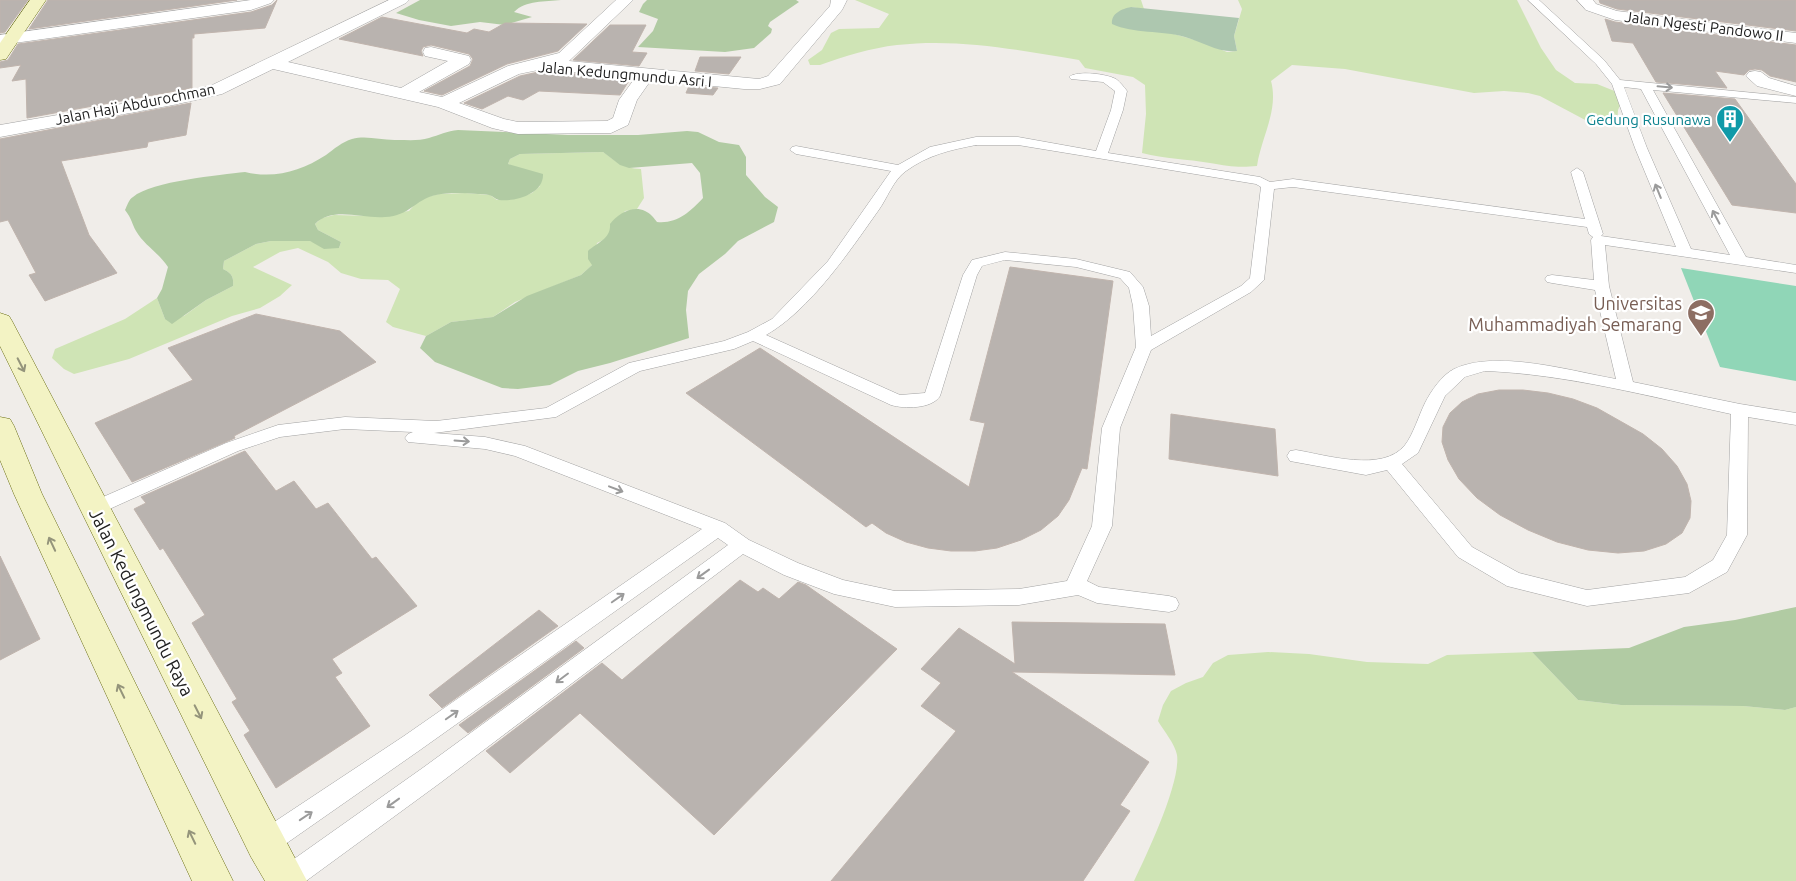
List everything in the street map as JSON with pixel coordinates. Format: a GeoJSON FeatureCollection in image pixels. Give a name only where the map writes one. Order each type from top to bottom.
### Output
{"type":"FeatureCollection","features":[{"type":"Feature","properties":{"kind":"main road"},"geometry":{"type":"LineString","coordinates":[[0,55],[8,28],[38,0]]}},
{"type":"Feature","properties":{"kind":"main road","name":"Jalan Kedungmundu Raya"},"geometry":{"type":"LineString","coordinates":[[0,321],[265,843],[287,880]]}},
{"type":"Feature","properties":{"kind":"main road"},"geometry":{"type":"LineString","coordinates":[[0,426],[32,503],[213,881]]}},
{"type":"Feature","properties":{"kind":"street"},"geometry":{"type":"LineString","coordinates":[[8,28],[231,8],[259,4],[266,0]]}},
{"type":"Feature","properties":{"kind":"street","name":"Jalan Haji Abdurochman"},"geometry":{"type":"LineString","coordinates":[[0,131],[194,96],[216,90],[401,0]]}},
{"type":"Feature","properties":{"kind":"street"},"geometry":{"type":"LineString","coordinates":[[543,64],[565,58],[625,0]]}},
{"type":"Feature","properties":{"kind":"street","name":"Jalan Ngesti Pandowo II"},"geometry":{"type":"LineString","coordinates":[[1585,1],[1597,10],[1615,14],[1796,38]]}},
{"type":"Feature","properties":{"kind":"street","name":"Jalan Kedungmundu Asri I"},"geometry":{"type":"LineString","coordinates":[[444,103],[514,70],[543,64],[744,84],[769,82],[774,80],[838,3]]}},
{"type":"Feature","properties":{"kind":"street"},"geometry":{"type":"LineString","coordinates":[[404,93],[463,60],[431,52]]}},
{"type":"Feature","properties":{"kind":"street"},"geometry":{"type":"LineString","coordinates":[[271,63],[444,103],[499,124],[518,128],[612,127],[622,121],[628,100],[646,75]]}},
{"type":"Feature","properties":{"kind":"street"},"geometry":{"type":"LineString","coordinates":[[1755,76],[1763,82],[1796,91]]}},
{"type":"Feature","properties":{"kind":"lane"},"geometry":{"type":"LineString","coordinates":[[1533,0],[1600,62],[1617,83],[1641,148],[1685,252]]}},
{"type":"Feature","properties":{"kind":"lane"},"geometry":{"type":"LineString","coordinates":[[1074,77],[1109,79],[1115,82],[1121,91],[1102,156]]}},
{"type":"Feature","properties":{"kind":"lane"},"geometry":{"type":"LineString","coordinates":[[1617,83],[1796,100]]}},
{"type":"Feature","properties":{"kind":"lane"},"geometry":{"type":"LineString","coordinates":[[1645,85],[1740,260]]}},
{"type":"Feature","properties":{"kind":"lane"},"geometry":{"type":"LineString","coordinates":[[97,514],[232,447],[278,431],[344,423],[436,427],[550,413],[635,367],[728,345],[754,335],[777,322],[833,264],[881,197],[889,180],[900,169],[934,150],[976,142],[1018,141],[1260,181],[1268,186],[1293,183],[1593,224]]}},
{"type":"Feature","properties":{"kind":"lane"},"geometry":{"type":"LineString","coordinates":[[796,150],[900,169]]}},
{"type":"Feature","properties":{"kind":"lane"},"geometry":{"type":"LineString","coordinates":[[1577,172],[1598,240],[1602,286],[1626,386]]}},
{"type":"Feature","properties":{"kind":"lane"},"geometry":{"type":"LineString","coordinates":[[1144,348],[1246,289],[1257,280],[1268,186]]}},
{"type":"Feature","properties":{"kind":"lane"},"geometry":{"type":"LineString","coordinates":[[1598,240],[1796,268]]}},
{"type":"Feature","properties":{"kind":"lane"},"geometry":{"type":"LineString","coordinates":[[754,335],[897,401],[910,402],[932,396],[970,276],[977,263],[1005,256],[1076,263],[1125,276],[1136,287],[1141,306],[1144,348],[1111,428],[1102,526],[1076,581],[1079,587]]}},
{"type":"Feature","properties":{"kind":"lane"},"geometry":{"type":"LineString","coordinates":[[1552,278],[1602,286]]}},
{"type":"Feature","properties":{"kind":"lane"},"geometry":{"type":"LineString","coordinates":[[1296,456],[1366,468],[1391,463],[1412,449],[1438,393],[1459,373],[1485,366],[1518,367],[1796,419]]}},
{"type":"Feature","properties":{"kind":"lane"},"geometry":{"type":"LineString","coordinates":[[1391,463],[1465,552],[1514,580],[1587,598],[1689,585],[1720,566],[1737,536],[1740,410]]}},
{"type":"Feature","properties":{"kind":"lane"},"geometry":{"type":"LineString","coordinates":[[97,514],[273,439],[321,432],[495,443],[536,455],[552,464],[718,528],[742,545],[791,569],[841,588],[895,599],[1019,597],[1079,587],[1097,596],[1169,604]]}},
{"type":"Feature","properties":{"kind":"lane"},"geometry":{"type":"LineString","coordinates":[[265,843],[412,743],[718,528]]}},
{"type":"Feature","properties":{"kind":"lane"},"geometry":{"type":"LineString","coordinates":[[287,880],[742,545]]}},
{"type":"Feature","properties":{"kind":"green space"},"geometry":{"type":"Polygon","coordinates":[[[420,0],[561,0],[524,5],[514,12],[532,17],[505,25],[480,22],[451,26],[419,20],[396,13],[420,0]]]}},
{"type":"Feature","properties":{"kind":"green space"},"geometry":{"type":"Polygon","coordinates":[[[647,0],[796,0],[799,2],[770,22],[768,26],[772,29],[771,33],[754,48],[725,52],[638,47],[653,31],[658,19],[639,12],[647,0]]]}},
{"type":"Feature","properties":{"kind":"green space"},"geometry":{"type":"Polygon","coordinates":[[[855,0],[1141,0],[1144,9],[1131,7],[1167,32],[1202,42],[1227,52],[1237,51],[1234,36],[1242,9],[1238,0],[1517,0],[1541,48],[1556,70],[1575,83],[1597,84],[1617,92],[1622,101],[1618,110],[1617,123],[1613,126],[1589,122],[1540,96],[1528,93],[1504,91],[1474,93],[1345,69],[1292,65],[1271,81],[1273,103],[1257,166],[1228,166],[1159,157],[1142,153],[1146,114],[1145,85],[1133,77],[1085,68],[1079,60],[988,46],[920,43],[878,48],[820,65],[810,65],[808,60],[822,50],[831,33],[839,29],[879,28],[889,14],[855,0]]]}},
{"type":"Feature","properties":{"kind":"green space"},"geometry":{"type":"Polygon","coordinates":[[[1131,7],[1239,18],[1234,36],[1237,51],[1217,49],[1176,35],[1129,29],[1112,24],[1115,14],[1131,7]]]}},
{"type":"Feature","properties":{"kind":"green space"},"geometry":{"type":"Polygon","coordinates":[[[458,130],[568,135],[638,135],[687,131],[698,132],[719,142],[739,145],[746,157],[746,175],[765,197],[778,207],[774,222],[738,241],[725,254],[699,274],[688,291],[686,310],[689,338],[578,371],[550,385],[518,389],[502,388],[435,362],[420,348],[426,336],[451,322],[493,317],[527,296],[581,275],[592,265],[588,259],[588,251],[606,237],[610,224],[626,212],[640,209],[650,214],[657,222],[671,221],[683,216],[703,198],[700,173],[692,163],[629,168],[620,165],[603,152],[520,154],[510,159],[508,164],[543,174],[539,187],[534,192],[513,200],[499,200],[485,194],[447,193],[429,197],[406,211],[393,216],[376,217],[339,214],[330,216],[315,224],[318,230],[341,242],[339,248],[324,249],[310,241],[271,241],[256,244],[224,261],[223,269],[231,275],[233,286],[206,300],[172,324],[165,319],[157,298],[162,289],[168,267],[139,236],[125,210],[129,201],[142,191],[170,183],[204,177],[245,172],[267,175],[287,172],[317,161],[341,144],[352,139],[418,140],[458,130]]]}},
{"type":"Feature","properties":{"kind":"green space"},"geometry":{"type":"Polygon","coordinates":[[[603,152],[624,166],[641,169],[644,198],[637,209],[625,211],[607,238],[597,243],[592,265],[581,275],[515,302],[493,317],[451,322],[426,336],[393,327],[386,322],[400,289],[388,280],[361,279],[341,273],[328,262],[298,248],[280,252],[253,267],[292,285],[280,296],[260,308],[232,316],[129,359],[74,374],[64,369],[52,358],[55,349],[125,319],[157,298],[165,319],[184,316],[206,300],[233,286],[231,275],[223,269],[224,261],[256,244],[271,241],[310,241],[339,248],[341,242],[318,230],[315,224],[322,218],[334,215],[371,216],[409,211],[417,202],[439,194],[465,193],[490,195],[497,200],[521,197],[532,193],[540,186],[517,168],[508,164],[510,159],[520,154],[603,152]]]}},
{"type":"Feature","properties":{"kind":"green space"},"geometry":{"type":"Polygon","coordinates":[[[1681,268],[1796,286],[1796,381],[1720,367],[1681,268]]]}},
{"type":"Feature","properties":{"kind":"green space"},"geometry":{"type":"Polygon","coordinates":[[[1796,607],[1796,707],[1785,710],[1743,706],[1621,705],[1578,700],[1532,652],[1629,648],[1684,627],[1735,620],[1796,607]]]}},
{"type":"Feature","properties":{"kind":"green space"},"geometry":{"type":"Polygon","coordinates":[[[1268,652],[1309,654],[1367,662],[1428,664],[1447,655],[1532,652],[1578,700],[1621,705],[1743,706],[1785,710],[1796,707],[1796,881],[1134,881],[1169,800],[1177,767],[1176,751],[1158,721],[1163,705],[1171,691],[1203,677],[1213,663],[1228,655],[1268,652]]]}},
{"type":"Feature","properties":{"kind":"building"},"geometry":{"type":"Polygon","coordinates":[[[0,0],[28,0],[5,32],[0,33],[0,0]]]}},
{"type":"Feature","properties":{"kind":"building"},"geometry":{"type":"Polygon","coordinates":[[[48,0],[237,0],[29,29],[48,0]]]}},
{"type":"Feature","properties":{"kind":"building"},"geometry":{"type":"Polygon","coordinates":[[[277,0],[265,28],[194,34],[194,38],[192,38],[192,88],[27,118],[26,79],[12,81],[21,65],[0,68],[0,62],[8,60],[18,44],[251,12],[272,5],[277,0]]]}},
{"type":"Feature","properties":{"kind":"building"},"geometry":{"type":"Polygon","coordinates":[[[1599,0],[1796,0],[1796,31],[1617,9],[1600,3],[1599,0]]]}},
{"type":"Feature","properties":{"kind":"building"},"geometry":{"type":"Polygon","coordinates":[[[382,17],[467,33],[474,29],[489,32],[505,23],[587,24],[558,51],[507,64],[442,95],[424,91],[470,66],[473,59],[469,54],[431,45],[423,47],[421,51],[423,56],[339,39],[382,17]]]}},
{"type":"Feature","properties":{"kind":"building"},"geometry":{"type":"Polygon","coordinates":[[[1605,19],[1615,22],[1796,45],[1796,82],[1770,76],[1762,70],[1755,69],[1749,70],[1744,75],[1715,71],[1727,88],[1656,82],[1633,43],[1612,41],[1605,19]]]}},
{"type":"Feature","properties":{"kind":"building"},"geometry":{"type":"Polygon","coordinates":[[[610,25],[646,25],[632,52],[647,53],[639,66],[573,60],[610,25]]]}},
{"type":"Feature","properties":{"kind":"building"},"geometry":{"type":"Polygon","coordinates":[[[700,57],[741,57],[729,74],[695,71],[700,57]]]}},
{"type":"Feature","properties":{"kind":"building"},"geometry":{"type":"Polygon","coordinates":[[[543,71],[630,79],[620,95],[539,91],[523,100],[508,96],[482,109],[464,103],[520,76],[543,71]]]}},
{"type":"Feature","properties":{"kind":"building"},"geometry":{"type":"Polygon","coordinates":[[[689,86],[718,88],[713,95],[686,93],[689,86]]]}},
{"type":"Feature","properties":{"kind":"building","name":"Gedung Rusunawa"},"geometry":{"type":"Polygon","coordinates":[[[1663,93],[1735,99],[1796,184],[1796,213],[1732,205],[1663,93]]]}},
{"type":"Feature","properties":{"kind":"building"},"geometry":{"type":"Polygon","coordinates":[[[191,103],[186,135],[148,142],[147,147],[61,161],[89,235],[117,273],[45,301],[29,275],[36,273],[8,220],[0,222],[0,139],[191,103]]]}},
{"type":"Feature","properties":{"kind":"building"},"geometry":{"type":"Polygon","coordinates":[[[1010,267],[1113,281],[1087,469],[1082,468],[1069,500],[1058,516],[1041,530],[1021,540],[997,548],[975,551],[951,551],[928,548],[906,542],[886,533],[872,523],[866,527],[686,393],[760,348],[969,487],[985,423],[970,420],[1010,267]]]}},
{"type":"Feature","properties":{"kind":"building"},"geometry":{"type":"Polygon","coordinates":[[[256,314],[340,331],[376,362],[234,436],[235,438],[132,482],[95,423],[193,380],[168,348],[256,314]]]}},
{"type":"Feature","properties":{"kind":"building"},"geometry":{"type":"Polygon","coordinates":[[[1499,390],[1548,393],[1573,399],[1597,408],[1643,434],[1662,449],[1677,466],[1687,484],[1691,501],[1690,518],[1682,533],[1666,544],[1644,551],[1618,553],[1588,550],[1557,542],[1528,530],[1500,515],[1477,498],[1459,479],[1448,460],[1442,442],[1443,427],[1450,413],[1462,402],[1478,394],[1499,390]]]}},
{"type":"Feature","properties":{"kind":"building"},"geometry":{"type":"Polygon","coordinates":[[[1171,414],[1275,429],[1278,476],[1169,459],[1171,414]]]}},
{"type":"Feature","properties":{"kind":"building"},"geometry":{"type":"Polygon","coordinates":[[[245,451],[276,491],[294,481],[316,509],[328,503],[372,559],[376,557],[417,606],[332,659],[342,673],[335,677],[370,726],[276,788],[244,735],[250,731],[232,702],[237,699],[192,623],[205,615],[163,548],[160,550],[134,509],[146,503],[141,497],[245,451]]]}},
{"type":"Feature","properties":{"kind":"building"},"geometry":{"type":"Polygon","coordinates":[[[0,556],[40,639],[0,660],[0,556]]]}},
{"type":"Feature","properties":{"kind":"building"},"geometry":{"type":"Polygon","coordinates":[[[740,580],[758,592],[763,588],[779,599],[798,582],[806,585],[897,649],[714,835],[580,713],[510,773],[486,751],[602,663],[622,680],[740,580]]]}},
{"type":"Feature","properties":{"kind":"building"},"geometry":{"type":"Polygon","coordinates":[[[539,610],[558,626],[442,708],[429,695],[539,610]]]}},
{"type":"Feature","properties":{"kind":"building"},"geometry":{"type":"Polygon","coordinates":[[[1012,622],[1165,624],[1175,675],[1012,672],[1149,762],[1120,805],[1130,811],[1083,881],[831,881],[956,731],[921,706],[941,683],[921,669],[959,628],[1015,664],[1012,622]]]}},
{"type":"Feature","properties":{"kind":"building"},"geometry":{"type":"Polygon","coordinates":[[[576,641],[584,648],[468,733],[459,725],[576,641]]]}},
{"type":"Feature","properties":{"kind":"place","name":"Gedung Rusunawa"},"geometry":{"type":"Point","coordinates":[1730,143]}},
{"type":"Feature","properties":{"kind":"place","name":"Universitas Muhammadiyah Semarang"},"geometry":{"type":"Point","coordinates":[1701,337]}}]}
